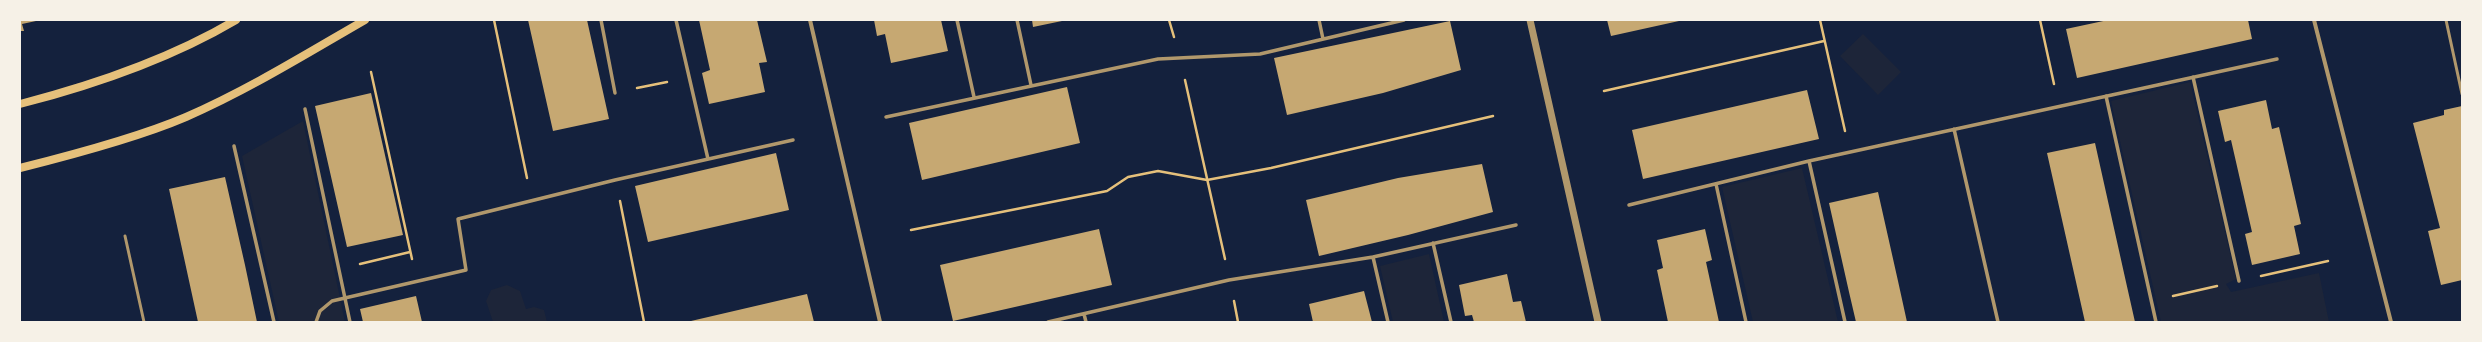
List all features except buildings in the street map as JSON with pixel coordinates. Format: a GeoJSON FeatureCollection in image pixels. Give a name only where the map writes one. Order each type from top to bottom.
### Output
{"type":"FeatureCollection","features":[{"type":"Feature","properties":{"kind":"main road"},"geometry":{"type":"LineString","coordinates":[[20,104],[122,72],[171,52],[236,20]]}},
{"type":"Feature","properties":{"kind":"main road"},"geometry":{"type":"LineString","coordinates":[[20,168],[119,140],[185,118],[282,68],[365,20]]}},
{"type":"Feature","properties":{"kind":"street"},"geometry":{"type":"LineString","coordinates":[[601,20],[615,93]]}},
{"type":"Feature","properties":{"kind":"street"},"geometry":{"type":"LineString","coordinates":[[676,20],[708,159]]}},
{"type":"Feature","properties":{"kind":"street"},"geometry":{"type":"LineString","coordinates":[[810,20],[880,322]]}},
{"type":"Feature","properties":{"kind":"street"},"geometry":{"type":"LineString","coordinates":[[957,20],[974,97]]}},
{"type":"Feature","properties":{"kind":"street"},"geometry":{"type":"LineString","coordinates":[[1017,20],[1031,85]]}},
{"type":"Feature","properties":{"kind":"street"},"geometry":{"type":"LineString","coordinates":[[1319,20],[1323,39]]}},
{"type":"Feature","properties":{"kind":"street"},"geometry":{"type":"LineString","coordinates":[[1379,20],[1380,26]]}},
{"type":"Feature","properties":{"kind":"street"},"geometry":{"type":"LineString","coordinates":[[886,117],[974,97],[1158,59],[1260,54],[1404,20]]}},
{"type":"Feature","properties":{"kind":"street"},"geometry":{"type":"LineString","coordinates":[[1530,20],[1598,322]]}},
{"type":"Feature","properties":{"kind":"street"},"geometry":{"type":"LineString","coordinates":[[2314,20],[2391,322]]}},
{"type":"Feature","properties":{"kind":"street"},"geometry":{"type":"LineString","coordinates":[[1629,205],[1809,161],[2277,59]]}},
{"type":"Feature","properties":{"kind":"street"},"geometry":{"type":"LineString","coordinates":[[2193,77],[2239,281]]}},
{"type":"Feature","properties":{"kind":"street"},"geometry":{"type":"LineString","coordinates":[[2106,96],[2156,322]]}},
{"type":"Feature","properties":{"kind":"street"},"geometry":{"type":"LineString","coordinates":[[305,109],[350,322]]}},
{"type":"Feature","properties":{"kind":"street"},"geometry":{"type":"LineString","coordinates":[[1954,129],[1998,322]]}},
{"type":"Feature","properties":{"kind":"street"},"geometry":{"type":"LineString","coordinates":[[316,322],[320,311],[332,300],[466,270],[458,218],[615,180],[793,140]]}},
{"type":"Feature","properties":{"kind":"street"},"geometry":{"type":"LineString","coordinates":[[234,146],[274,322]]}},
{"type":"Feature","properties":{"kind":"street"},"geometry":{"type":"LineString","coordinates":[[1809,161],[1845,322]]}},
{"type":"Feature","properties":{"kind":"street"},"geometry":{"type":"LineString","coordinates":[[1716,184],[1746,322]]}},
{"type":"Feature","properties":{"kind":"street"},"geometry":{"type":"LineString","coordinates":[[1048,322],[1229,280],[1373,257],[1516,225]]}},
{"type":"Feature","properties":{"kind":"street"},"geometry":{"type":"LineString","coordinates":[[1433,243],[1451,322]]}},
{"type":"Feature","properties":{"kind":"street"},"geometry":{"type":"LineString","coordinates":[[1373,257],[1388,322]]}},
{"type":"Feature","properties":{"kind":"street"},"geometry":{"type":"LineString","coordinates":[[1084,314],[1086,322]]}},
{"type":"Feature","properties":{"kind":"lane"},"geometry":{"type":"LineString","coordinates":[[2446,20],[2462,94]]}},
{"type":"Feature","properties":{"kind":"lane"},"geometry":{"type":"LineString","coordinates":[[124,236],[144,322]]}},
{"type":"Feature","properties":{"kind":"path"},"geometry":{"type":"LineString","coordinates":[[494,20],[531,200]]}},
{"type":"Feature","properties":{"kind":"path"},"geometry":{"type":"LineString","coordinates":[[1820,20],[1850,152]]}},
{"type":"Feature","properties":{"kind":"path"},"geometry":{"type":"LineString","coordinates":[[2040,20],[2058,106]]}},
{"type":"Feature","properties":{"kind":"path"},"geometry":{"type":"LineString","coordinates":[[1604,91],[1824,41]]}},
{"type":"Feature","properties":{"kind":"path"},"geometry":{"type":"LineString","coordinates":[[1180,58],[1238,322]]}},
{"type":"Feature","properties":{"kind":"path"},"geometry":{"type":"LineString","coordinates":[[370,72],[416,280]]}},
{"type":"Feature","properties":{"kind":"path"},"geometry":{"type":"LineString","coordinates":[[615,93],[689,77]]}},
{"type":"Feature","properties":{"kind":"path"},"geometry":{"type":"LineString","coordinates":[[911,230],[1107,191],[1128,177],[1158,171],[1207,180],[1271,168],[1493,116]]}},
{"type":"Feature","properties":{"kind":"path"},"geometry":{"type":"LineString","coordinates":[[615,180],[644,322]]}},
{"type":"Feature","properties":{"kind":"path"},"geometry":{"type":"LineString","coordinates":[[339,269],[410,252]]}},
{"type":"Feature","properties":{"kind":"shaded area"},"geometry":{"type":"Polygon","coordinates":[[[1863,34],[1901,72],[1878,95],[1840,56],[1863,34]]]}},
{"type":"Feature","properties":{"kind":"shaded area"},"geometry":{"type":"Polygon","coordinates":[[[2190,82],[2236,279],[2226,284],[2231,292],[2319,273],[2329,322],[2161,322],[2111,101],[2190,82]]]}},
{"type":"Feature","properties":{"kind":"shaded area"},"geometry":{"type":"Polygon","coordinates":[[[303,121],[345,322],[279,322],[242,156],[303,121]]]}},
{"type":"Feature","properties":{"kind":"shaded area"},"geometry":{"type":"Polygon","coordinates":[[[1802,168],[1838,322],[1753,322],[1722,187],[1802,168]]]}},
{"type":"Feature","properties":{"kind":"shaded area"},"geometry":{"type":"Polygon","coordinates":[[[1429,254],[1444,322],[1393,322],[1380,266],[1429,254]]]}},
{"type":"Feature","properties":{"kind":"shaded area"},"geometry":{"type":"Polygon","coordinates":[[[507,285],[520,291],[526,309],[534,307],[544,310],[547,322],[493,322],[486,301],[491,290],[507,285]]]}}]}
